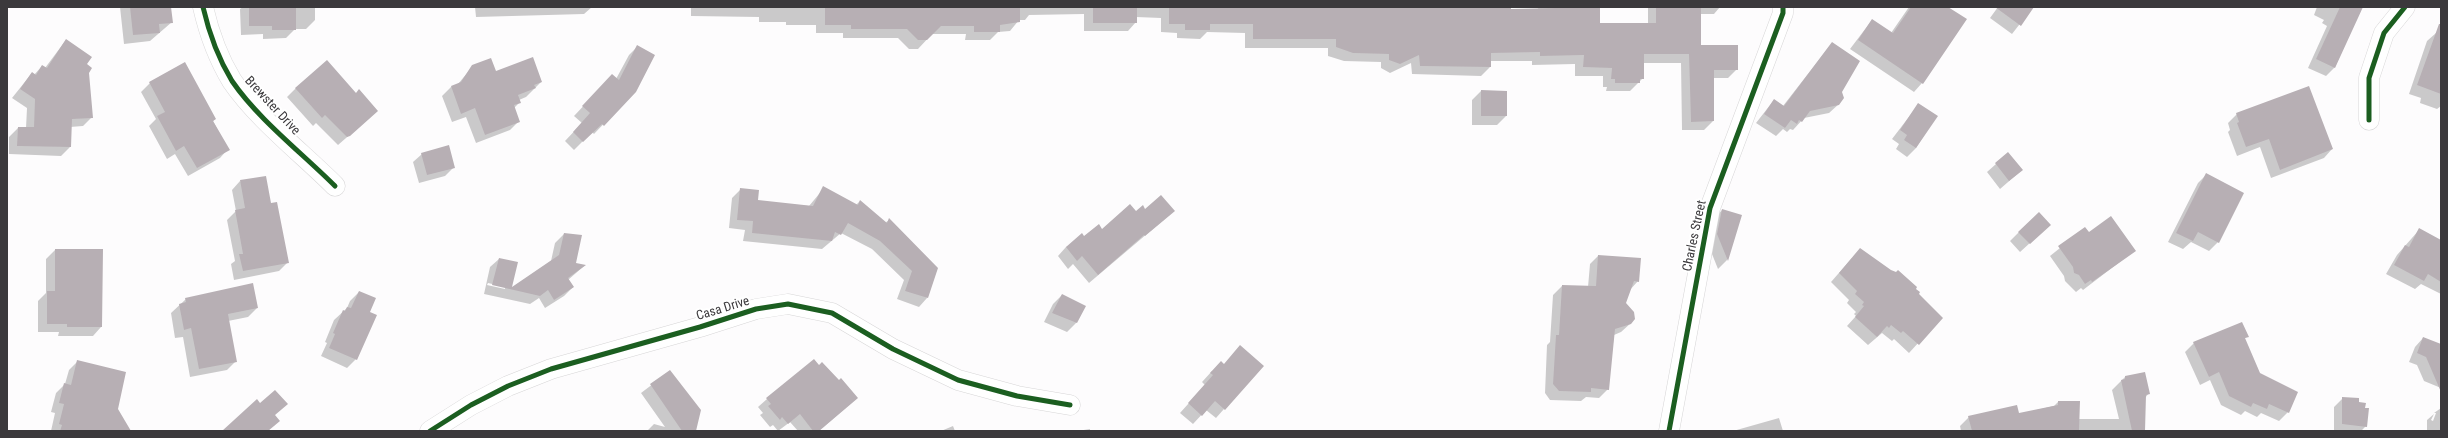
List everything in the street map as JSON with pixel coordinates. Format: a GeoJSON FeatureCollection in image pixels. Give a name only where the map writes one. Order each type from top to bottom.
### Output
{"type":"FeatureCollection","features":[{"type":"Feature","properties":{"kind":"street","name":"Brewster Drive"},"geometry":{"type":"LineString","coordinates":[[203,7],[210,37],[232,80],[253,107],[336,186]]}},
{"type":"Feature","properties":{"kind":"street","name":"Charles Street"},"geometry":{"type":"LineString","coordinates":[[1669,431],[1710,208],[1783,13],[1783,7]]}},
{"type":"Feature","properties":{"kind":"street"},"geometry":{"type":"LineString","coordinates":[[2369,120],[2369,78],[2384,33],[2405,7]]}},
{"type":"Feature","properties":{"kind":"street","name":"Casa Drive"},"geometry":{"type":"LineString","coordinates":[[430,431],[471,405],[502,389],[551,369],[699,328],[756,310],[788,304],[832,313],[893,350],[958,380],[1016,396],[1070,405]]}},
{"type":"Feature","properties":{"kind":"building"},"geometry":{"type":"Polygon","coordinates":[[[130,7],[171,7],[173,23],[159,24],[160,33],[133,35],[130,7]]]}},
{"type":"Feature","properties":{"kind":"building"},"geometry":{"type":"Polygon","coordinates":[[[249,7],[296,7],[296,30],[272,30],[272,26],[249,26],[249,7]]]}},
{"type":"Feature","properties":{"kind":"building"},"geometry":{"type":"Polygon","coordinates":[[[825,7],[1020,7],[1020,22],[1000,25],[1000,32],[974,32],[974,26],[941,26],[927,40],[918,40],[907,29],[851,29],[851,25],[825,25],[825,7]]]}},
{"type":"Feature","properties":{"kind":"building"},"geometry":{"type":"Polygon","coordinates":[[[1093,7],[1137,7],[1137,23],[1093,23],[1093,7]]]}},
{"type":"Feature","properties":{"kind":"building"},"geometry":{"type":"Polygon","coordinates":[[[1169,7],[1511,7],[1511,9],[1600,7],[1600,23],[1656,23],[1656,7],[1701,7],[1701,45],[1738,45],[1738,70],[1714,70],[1714,121],[1691,122],[1689,54],[1644,54],[1644,79],[1640,79],[1640,83],[1615,83],[1615,79],[1611,79],[1612,68],[1583,67],[1584,55],[1540,56],[1540,52],[1491,53],[1491,67],[1420,66],[1419,55],[1400,64],[1389,60],[1389,54],[1353,53],[1336,47],[1336,39],[1253,39],[1253,24],[1210,24],[1210,30],[1185,30],[1185,24],[1169,24],[1169,7]]]}},
{"type":"Feature","properties":{"kind":"building"},"geometry":{"type":"Polygon","coordinates":[[[1911,7],[1948,7],[1967,19],[1923,84],[1858,40],[1872,19],[1893,33],[1911,7]]]}},
{"type":"Feature","properties":{"kind":"building"},"geometry":{"type":"Polygon","coordinates":[[[1995,7],[2034,7],[2021,26],[1995,7]]]}},
{"type":"Feature","properties":{"kind":"building"},"geometry":{"type":"Polygon","coordinates":[[[2340,7],[2363,7],[2335,68],[2316,59],[2340,7]]]}},
{"type":"Feature","properties":{"kind":"building"},"geometry":{"type":"Polygon","coordinates":[[[2439,24],[2441,24],[2441,94],[2417,85],[2439,24]]]}},
{"type":"Feature","properties":{"kind":"building"},"geometry":{"type":"Polygon","coordinates":[[[66,39],[92,57],[87,64],[92,68],[89,73],[93,118],[72,119],[71,147],[17,146],[18,127],[34,127],[35,99],[20,89],[32,72],[36,75],[42,65],[47,68],[66,39]]]}},
{"type":"Feature","properties":{"kind":"building"},"geometry":{"type":"Polygon","coordinates":[[[1832,42],[1860,61],[1842,92],[1844,98],[1839,105],[1810,111],[1802,122],[1799,120],[1797,124],[1791,120],[1785,128],[1764,114],[1774,99],[1784,106],[1832,42]]]}},
{"type":"Feature","properties":{"kind":"building"},"geometry":{"type":"Polygon","coordinates":[[[637,45],[655,55],[636,92],[604,126],[602,124],[583,142],[573,132],[590,113],[582,106],[612,74],[619,80],[637,45]]]}},
{"type":"Feature","properties":{"kind":"building"},"geometry":{"type":"Polygon","coordinates":[[[533,57],[542,82],[534,85],[536,88],[518,95],[521,103],[514,105],[520,122],[485,135],[475,108],[461,114],[451,86],[461,82],[472,65],[491,58],[496,71],[533,57]]]}},
{"type":"Feature","properties":{"kind":"building"},"geometry":{"type":"Polygon","coordinates":[[[327,60],[356,93],[359,89],[378,111],[347,137],[325,115],[322,118],[295,88],[327,60]]]}},
{"type":"Feature","properties":{"kind":"building"},"geometry":{"type":"Polygon","coordinates":[[[185,62],[216,119],[213,121],[230,150],[197,168],[184,146],[176,151],[157,116],[165,112],[149,82],[185,62]]]}},
{"type":"Feature","properties":{"kind":"building"},"geometry":{"type":"Polygon","coordinates":[[[2309,86],[2333,149],[2280,170],[2269,139],[2246,147],[2237,123],[2239,122],[2236,113],[2309,86]]]}},
{"type":"Feature","properties":{"kind":"building"},"geometry":{"type":"Polygon","coordinates":[[[1481,90],[1507,91],[1507,116],[1481,116],[1481,90]]]}},
{"type":"Feature","properties":{"kind":"building"},"geometry":{"type":"Polygon","coordinates":[[[1918,103],[1938,116],[1916,148],[1904,140],[1907,135],[1900,130],[1918,103]]]}},
{"type":"Feature","properties":{"kind":"building"},"geometry":{"type":"Polygon","coordinates":[[[449,145],[455,168],[427,175],[421,153],[449,145]]]}},
{"type":"Feature","properties":{"kind":"building"},"geometry":{"type":"Polygon","coordinates":[[[2008,152],[2023,170],[2009,181],[1995,163],[2008,152]]]}},
{"type":"Feature","properties":{"kind":"building"},"geometry":{"type":"Polygon","coordinates":[[[2206,173],[2244,193],[2219,243],[2198,232],[2193,241],[2176,233],[2206,173]]]}},
{"type":"Feature","properties":{"kind":"building"},"geometry":{"type":"Polygon","coordinates":[[[266,176],[271,203],[277,202],[289,263],[243,271],[239,254],[243,254],[235,210],[245,208],[240,180],[266,176]]]}},
{"type":"Feature","properties":{"kind":"building"},"geometry":{"type":"Polygon","coordinates":[[[823,186],[858,205],[860,200],[887,223],[889,218],[938,268],[928,298],[905,291],[912,271],[880,241],[848,223],[841,235],[835,232],[832,241],[752,233],[753,221],[737,220],[740,188],[759,190],[758,200],[813,206],[823,186]]]}},
{"type":"Feature","properties":{"kind":"building"},"geometry":{"type":"Polygon","coordinates":[[[1161,195],[1175,211],[1145,236],[1144,235],[1098,275],[1082,256],[1077,261],[1066,247],[1082,233],[1084,236],[1099,224],[1102,229],[1130,204],[1136,211],[1143,205],[1145,209],[1161,195]]]}},
{"type":"Feature","properties":{"kind":"building"},"geometry":{"type":"Polygon","coordinates":[[[1722,209],[1742,215],[1728,261],[1717,234],[1722,209]]]}},
{"type":"Feature","properties":{"kind":"building"},"geometry":{"type":"Polygon","coordinates":[[[2039,212],[2051,225],[2030,244],[2018,232],[2039,212]]]}},
{"type":"Feature","properties":{"kind":"building"},"geometry":{"type":"Polygon","coordinates":[[[2111,216],[2136,251],[2092,282],[2091,280],[2085,284],[2079,275],[2074,273],[2073,267],[2058,246],[2085,227],[2089,232],[2111,216]]]}},
{"type":"Feature","properties":{"kind":"building"},"geometry":{"type":"Polygon","coordinates":[[[2419,228],[2441,240],[2441,282],[2428,274],[2424,281],[2394,265],[2405,245],[2409,247],[2419,228]]]}},
{"type":"Feature","properties":{"kind":"building"},"geometry":{"type":"Polygon","coordinates":[[[564,233],[582,235],[576,263],[586,265],[568,278],[574,287],[554,300],[548,290],[540,296],[492,285],[499,258],[518,262],[512,287],[559,255],[564,233]]]}},
{"type":"Feature","properties":{"kind":"building"},"geometry":{"type":"Polygon","coordinates":[[[1860,248],[1891,270],[1896,272],[1898,270],[1917,287],[1916,289],[1920,292],[1919,294],[1943,318],[1919,345],[1903,331],[1901,333],[1891,325],[1889,328],[1887,326],[1877,337],[1855,317],[1864,306],[1862,305],[1864,302],[1855,294],[1857,291],[1839,273],[1860,248]]]}},
{"type":"Feature","properties":{"kind":"building"},"geometry":{"type":"Polygon","coordinates":[[[55,249],[103,249],[102,327],[67,327],[67,324],[47,324],[47,291],[55,291],[55,249]]]}},
{"type":"Feature","properties":{"kind":"building"},"geometry":{"type":"Polygon","coordinates":[[[1598,255],[1641,258],[1639,282],[1634,281],[1626,303],[1634,312],[1635,319],[1631,324],[1615,329],[1609,390],[1591,388],[1591,392],[1559,391],[1553,384],[1556,335],[1559,335],[1562,285],[1596,286],[1598,255]]]}},
{"type":"Feature","properties":{"kind":"building"},"geometry":{"type":"Polygon","coordinates":[[[253,283],[258,308],[228,314],[237,362],[199,369],[191,328],[184,330],[179,304],[186,302],[185,298],[253,283]]]}},
{"type":"Feature","properties":{"kind":"building"},"geometry":{"type":"Polygon","coordinates":[[[359,291],[376,298],[370,312],[377,315],[357,360],[329,348],[335,334],[333,333],[343,310],[345,311],[347,307],[351,308],[359,291]]]}},
{"type":"Feature","properties":{"kind":"building"},"geometry":{"type":"Polygon","coordinates":[[[1062,294],[1086,306],[1077,323],[1052,313],[1062,294]]]}},
{"type":"Feature","properties":{"kind":"building"},"geometry":{"type":"Polygon","coordinates":[[[2242,322],[2249,337],[2245,338],[2260,373],[2298,392],[2289,413],[2269,404],[2267,409],[2253,403],[2251,407],[2229,396],[2219,372],[2209,377],[2193,342],[2242,322]]]}},
{"type":"Feature","properties":{"kind":"building"},"geometry":{"type":"Polygon","coordinates":[[[2423,337],[2441,344],[2441,392],[2426,357],[2417,353],[2423,337]]]}},
{"type":"Feature","properties":{"kind":"building"},"geometry":{"type":"Polygon","coordinates":[[[1240,345],[1264,366],[1225,410],[1215,401],[1202,416],[1188,403],[1213,375],[1210,373],[1221,361],[1224,364],[1240,345]]]}},
{"type":"Feature","properties":{"kind":"building"},"geometry":{"type":"Polygon","coordinates":[[[814,359],[819,365],[822,362],[839,380],[841,378],[858,398],[819,431],[813,431],[800,414],[788,424],[782,417],[780,420],[768,406],[771,404],[766,398],[814,359]]]}},
{"type":"Feature","properties":{"kind":"building"},"geometry":{"type":"Polygon","coordinates":[[[77,360],[126,372],[118,409],[131,431],[60,431],[62,425],[59,424],[64,404],[59,403],[64,383],[71,385],[77,360]]]}},
{"type":"Feature","properties":{"kind":"building"},"geometry":{"type":"Polygon","coordinates":[[[670,370],[701,410],[696,431],[682,431],[650,384],[670,370]]]}},
{"type":"Feature","properties":{"kind":"building"},"geometry":{"type":"Polygon","coordinates":[[[2145,372],[2150,394],[2146,395],[2145,431],[2132,431],[2121,380],[2125,379],[2125,376],[2145,372]]]}},
{"type":"Feature","properties":{"kind":"building"},"geometry":{"type":"Polygon","coordinates":[[[275,390],[288,404],[275,415],[280,421],[268,431],[222,431],[257,399],[260,403],[275,390]]]}},
{"type":"Feature","properties":{"kind":"building"},"geometry":{"type":"Polygon","coordinates":[[[2342,397],[2359,398],[2359,402],[2366,403],[2365,408],[2369,408],[2367,427],[2342,424],[2342,397]]]}},
{"type":"Feature","properties":{"kind":"building"},"geometry":{"type":"Polygon","coordinates":[[[2058,401],[2080,401],[2079,431],[1972,431],[1968,416],[2017,405],[2019,413],[2058,405],[2058,401]]]}},
{"type":"Feature","properties":{"kind":"cycle path"},"geometry":{"type":"LineString","coordinates":[[203,7],[214,45],[232,81],[254,109],[335,186]]}},
{"type":"Feature","properties":{"kind":"cycle path"},"geometry":{"type":"LineString","coordinates":[[1669,431],[1710,208],[1783,13],[1783,7]]}},
{"type":"Feature","properties":{"kind":"cycle path"},"geometry":{"type":"LineString","coordinates":[[2369,120],[2369,78],[2384,33],[2405,7]]}},
{"type":"Feature","properties":{"kind":"cycle path"},"geometry":{"type":"LineString","coordinates":[[430,431],[471,405],[508,386],[551,369],[700,327],[756,309],[788,304],[832,313],[893,349],[958,380],[1017,396],[1070,405]]}}]}
